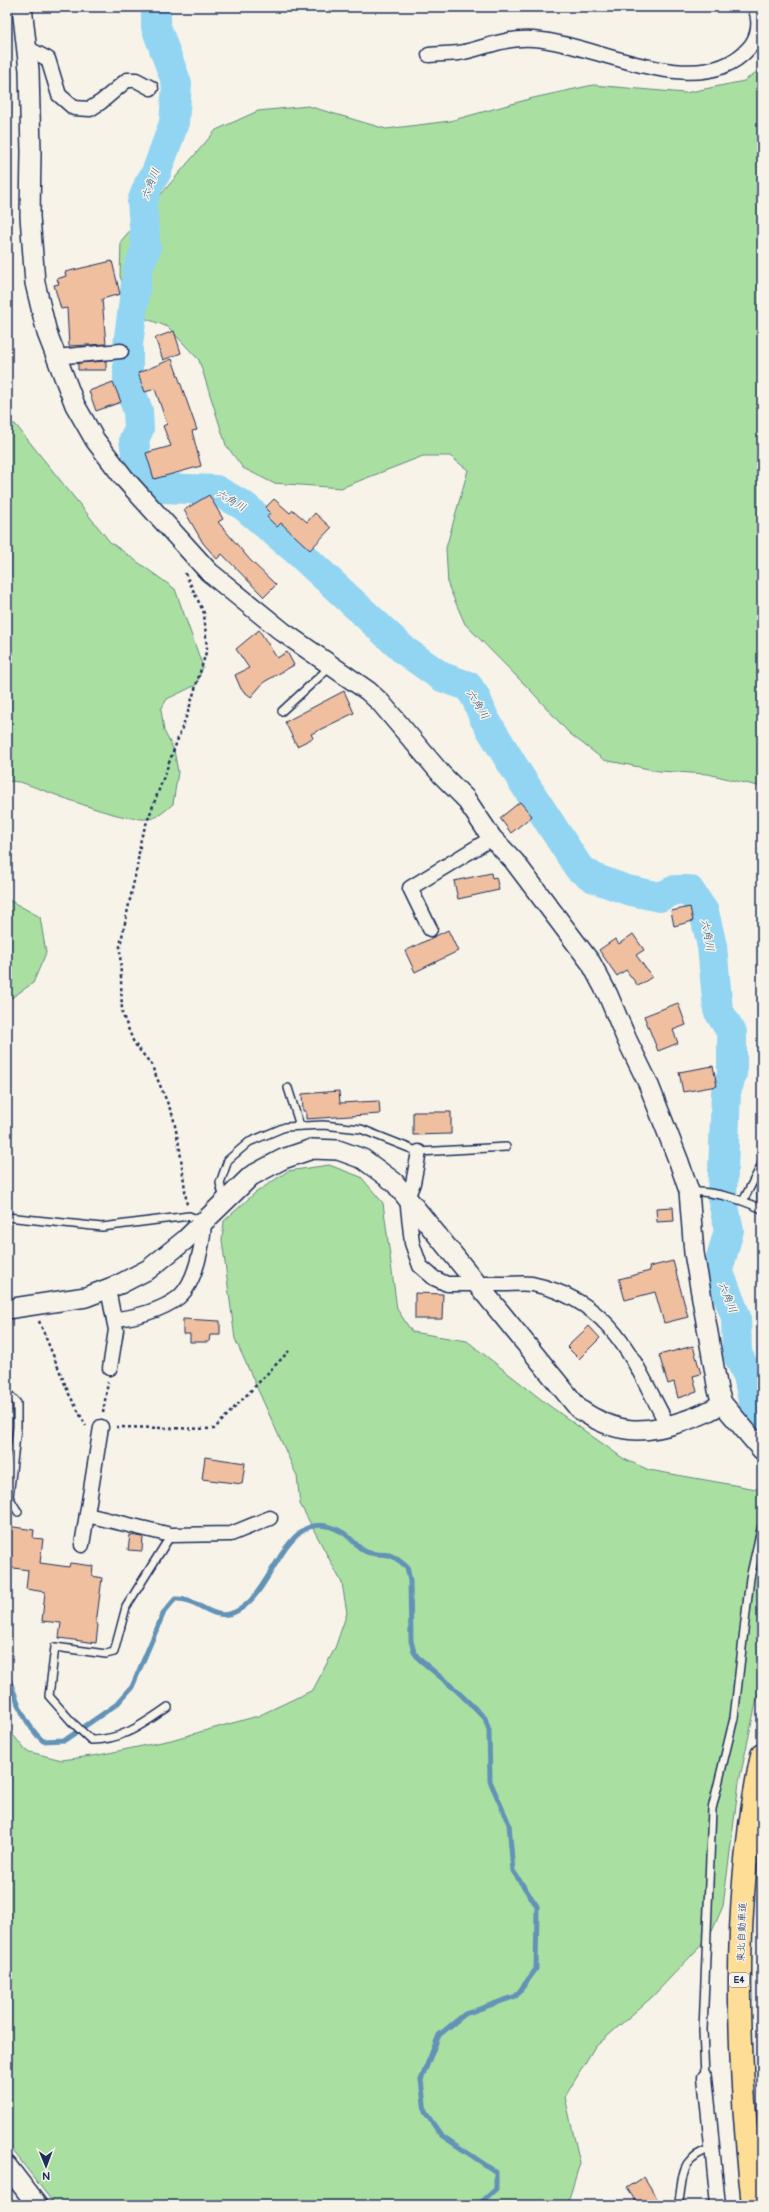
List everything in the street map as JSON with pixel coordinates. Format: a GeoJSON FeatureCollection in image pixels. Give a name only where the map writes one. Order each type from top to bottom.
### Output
{"type":"FeatureCollection","features":[{"type":"Feature","properties":{"kind":"highway","name":"東北自動車道"},"geometry":{"type":"LineString","coordinates":[[753,2205],[746,2133],[739,1960],[743,1881],[755,1790],[762,1755]]}},
{"type":"Feature","properties":{"kind":"street"},"geometry":{"type":"LineString","coordinates":[[22,7],[29,70],[32,152],[30,216],[34,277],[40,309],[56,357],[75,405],[95,440],[124,478],[209,572],[284,632],[368,691],[381,703],[442,775],[465,798],[492,838],[514,861],[591,963],[608,995],[627,1040],[648,1083],[689,1191],[694,1253],[705,1325],[722,1403],[762,1450]]}},
{"type":"Feature","properties":{"kind":"street"},"geometry":{"type":"LineString","coordinates":[[429,55],[459,52],[507,39],[534,39],[680,72],[710,72],[723,67],[742,56],[751,46],[758,34],[759,24],[755,7]]}},
{"type":"Feature","properties":{"kind":"street"},"geometry":{"type":"LineString","coordinates":[[27,48],[48,59],[59,95],[74,108],[90,109],[102,102],[127,80],[136,80],[151,88]]}},
{"type":"Feature","properties":{"kind":"street"},"geometry":{"type":"LineString","coordinates":[[56,357],[121,351]]}},
{"type":"Feature","properties":{"kind":"street"},"geometry":{"type":"LineString","coordinates":[[430,929],[410,888],[492,838]]}},
{"type":"Feature","properties":{"kind":"street"},"geometry":{"type":"LineString","coordinates":[[7,1309],[86,1297],[108,1289],[149,1269],[185,1240],[197,1219],[224,1202],[252,1176],[284,1159],[312,1149],[338,1150],[363,1159],[394,1182],[579,1409],[593,1418],[625,1430],[645,1431],[668,1426],[708,1413],[722,1403]]}},
{"type":"Feature","properties":{"kind":"street"},"geometry":{"type":"LineString","coordinates":[[419,1152],[413,1184],[407,1198],[412,1243],[420,1266],[434,1278],[447,1284],[530,1284],[555,1291],[595,1312],[610,1325],[623,1342],[668,1426]]}},
{"type":"Feature","properties":{"kind":"street"},"geometry":{"type":"LineString","coordinates":[[114,1319],[131,1317],[153,1310],[179,1297],[190,1281],[200,1252],[197,1219]]}},
{"type":"Feature","properties":{"kind":"street"},"geometry":{"type":"LineString","coordinates":[[108,1289],[116,1330],[110,1368]]}},
{"type":"Feature","properties":{"kind":"street"},"geometry":{"type":"LineString","coordinates":[[82,1545],[101,1427]]}},
{"type":"Feature","properties":{"kind":"street"},"geometry":{"type":"LineString","coordinates":[[87,1515],[171,1535],[231,1534],[270,1518]]}},
{"type":"Feature","properties":{"kind":"street"},"geometry":{"type":"LineString","coordinates":[[705,2076],[718,2205]]}},
{"type":"Feature","properties":{"kind":"street"},"geometry":{"type":"LineString","coordinates":[[7,2166],[36,2205]]}},
{"type":"Feature","properties":{"kind":"lane"},"geometry":{"type":"LineString","coordinates":[[282,711],[332,665]]}},
{"type":"Feature","properties":{"kind":"lane"},"geometry":{"type":"LineString","coordinates":[[288,1088],[300,1126]]}},
{"type":"Feature","properties":{"kind":"lane"},"geometry":{"type":"LineString","coordinates":[[224,1202],[220,1183],[228,1160],[249,1142],[285,1127],[323,1125],[361,1130],[419,1152],[506,1147]]}},
{"type":"Feature","properties":{"kind":"lane"},"geometry":{"type":"LineString","coordinates":[[743,1201],[762,1164]]}},
{"type":"Feature","properties":{"kind":"lane"},"geometry":{"type":"LineString","coordinates":[[689,1191],[714,1193],[735,1197],[762,1209]]}},
{"type":"Feature","properties":{"kind":"lane"},"geometry":{"type":"LineString","coordinates":[[7,1217],[102,1227],[197,1219]]}},
{"type":"Feature","properties":{"kind":"lane"},"geometry":{"type":"LineString","coordinates":[[7,1392],[17,1403],[17,1427],[9,1497],[18,1512]]}},
{"type":"Feature","properties":{"kind":"lane"},"geometry":{"type":"LineString","coordinates":[[705,2076],[703,2030],[712,1809],[734,1718],[750,1578],[762,1525]]}},
{"type":"Feature","properties":{"kind":"lane"},"geometry":{"type":"LineString","coordinates":[[168,1707],[138,1727],[109,1740],[91,1740],[71,1721],[49,1696],[55,1647],[106,1654],[114,1652],[126,1608],[171,1535]]}},
{"type":"Feature","properties":{"kind":"lane"},"geometry":{"type":"LineString","coordinates":[[679,2201],[684,2168],[690,2158],[712,2148]]}},
{"type":"Feature","properties":{"kind":"path"},"geometry":{"type":"LineString","coordinates":[[184,571],[204,613],[207,649],[189,709],[141,838],[137,867],[120,946],[122,1013],[134,1043],[151,1064],[173,1116],[197,1219]]}},
{"type":"Feature","properties":{"kind":"path"},"geometry":{"type":"LineString","coordinates":[[32,1305],[69,1394],[87,1427],[214,1429],[289,1351]]}},
{"type":"Feature","properties":{"kind":"path"},"geometry":{"type":"LineString","coordinates":[[101,1427],[110,1368]]}},
{"type":"Feature","properties":{"kind":"green space"},"geometry":{"type":"Polygon","coordinates":[[[7,29],[12,98],[10,126],[7,139],[7,29]]]}},
{"type":"Feature","properties":{"kind":"green space"},"geometry":{"type":"Polygon","coordinates":[[[762,68],[762,787],[708,774],[659,771],[604,760],[569,733],[533,693],[465,624],[448,585],[446,548],[468,470],[450,456],[423,456],[341,488],[273,483],[243,468],[226,445],[199,360],[168,327],[131,313],[120,276],[121,241],[216,130],[258,111],[308,106],[386,129],[450,121],[533,98],[593,85],[685,93],[744,81],[762,68]]]}},
{"type":"Feature","properties":{"kind":"green space"},"geometry":{"type":"Polygon","coordinates":[[[7,424],[15,424],[110,542],[175,589],[203,667],[196,685],[167,699],[161,709],[164,731],[174,750],[178,772],[173,804],[154,818],[134,818],[102,811],[20,782],[7,781],[7,424]]]}},
{"type":"Feature","properties":{"kind":"green space"},"geometry":{"type":"Polygon","coordinates":[[[7,899],[40,917],[46,953],[33,983],[7,1001],[7,899]]]}},
{"type":"Feature","properties":{"kind":"green space"},"geometry":{"type":"Polygon","coordinates":[[[329,1165],[361,1177],[383,1203],[397,1309],[412,1332],[467,1341],[547,1404],[624,1459],[649,1470],[762,1490],[762,1675],[739,1782],[723,1906],[710,1936],[652,1997],[594,2048],[565,2097],[580,2163],[567,2205],[55,2205],[7,2143],[7,1723],[10,1731],[26,1751],[62,1760],[99,1755],[171,1740],[258,1716],[313,1690],[335,1648],[347,1613],[342,1583],[300,1504],[297,1476],[235,1339],[222,1240],[224,1221],[255,1193],[288,1171],[329,1165]]]}},
{"type":"Feature","properties":{"kind":"green space"},"geometry":{"type":"Polygon","coordinates":[[[762,1175],[762,1219],[757,1204],[756,1183],[762,1175]]]}},
{"type":"Feature","properties":{"kind":"building"},"geometry":{"type":"Polygon","coordinates":[[[112,261],[120,294],[102,299],[106,344],[69,346],[67,308],[61,309],[54,285],[59,284],[57,279],[66,276],[65,272],[112,261]]]}},
{"type":"Feature","properties":{"kind":"building"},"geometry":{"type":"Polygon","coordinates":[[[174,331],[181,353],[163,360],[155,338],[174,331]]]}},
{"type":"Feature","properties":{"kind":"building"},"geometry":{"type":"Polygon","coordinates":[[[172,359],[197,430],[192,431],[201,466],[154,479],[146,453],[171,446],[163,426],[167,424],[155,389],[145,392],[138,373],[172,359]]]}},
{"type":"Feature","properties":{"kind":"building"},"geometry":{"type":"Polygon","coordinates":[[[106,361],[106,370],[78,370],[78,363],[106,361]]]}},
{"type":"Feature","properties":{"kind":"building"},"geometry":{"type":"Polygon","coordinates":[[[113,382],[121,402],[96,411],[89,391],[113,382]]]}},
{"type":"Feature","properties":{"kind":"building"},"geometry":{"type":"Polygon","coordinates":[[[209,495],[223,519],[218,522],[250,560],[276,585],[264,597],[222,554],[217,559],[203,543],[184,510],[209,495]]]}},
{"type":"Feature","properties":{"kind":"building"},"geometry":{"type":"Polygon","coordinates":[[[274,499],[290,513],[293,510],[307,522],[315,513],[331,528],[310,550],[281,523],[277,527],[267,517],[270,513],[265,508],[274,499]]]}},
{"type":"Feature","properties":{"kind":"building"},"geometry":{"type":"Polygon","coordinates":[[[259,630],[277,658],[287,652],[294,665],[264,682],[251,697],[241,689],[235,675],[249,668],[236,649],[259,630]]]}},
{"type":"Feature","properties":{"kind":"building"},"geometry":{"type":"Polygon","coordinates":[[[344,691],[354,713],[311,734],[313,738],[297,746],[285,722],[344,691]]]}},
{"type":"Feature","properties":{"kind":"building"},"geometry":{"type":"Polygon","coordinates":[[[520,802],[532,816],[511,833],[500,818],[520,802]]]}},
{"type":"Feature","properties":{"kind":"building"},"geometry":{"type":"Polygon","coordinates":[[[491,873],[492,878],[496,877],[499,890],[458,899],[454,881],[491,873]]]}},
{"type":"Feature","properties":{"kind":"building"},"geometry":{"type":"Polygon","coordinates":[[[690,907],[693,921],[674,926],[671,911],[690,907]]]}},
{"type":"Feature","properties":{"kind":"building"},"geometry":{"type":"Polygon","coordinates":[[[448,930],[458,951],[415,972],[405,951],[448,930]]]}},
{"type":"Feature","properties":{"kind":"building"},"geometry":{"type":"Polygon","coordinates":[[[633,934],[644,950],[636,955],[652,977],[638,986],[626,970],[617,976],[599,950],[615,939],[619,944],[633,934]]]}},
{"type":"Feature","properties":{"kind":"building"},"geometry":{"type":"Polygon","coordinates":[[[678,1003],[686,1025],[673,1030],[678,1043],[658,1051],[644,1016],[678,1003]]]}},
{"type":"Feature","properties":{"kind":"building"},"geometry":{"type":"Polygon","coordinates":[[[713,1066],[717,1086],[683,1092],[679,1072],[713,1066]]]}},
{"type":"Feature","properties":{"kind":"building"},"geometry":{"type":"Polygon","coordinates":[[[339,1091],[340,1103],[379,1101],[380,1114],[306,1119],[306,1111],[303,1111],[302,1094],[339,1091]]]}},
{"type":"Feature","properties":{"kind":"building"},"geometry":{"type":"Polygon","coordinates":[[[413,1112],[451,1112],[451,1134],[413,1135],[413,1112]]]}},
{"type":"Feature","properties":{"kind":"building"},"geometry":{"type":"Polygon","coordinates":[[[673,1207],[674,1221],[657,1222],[656,1208],[673,1207]]]}},
{"type":"Feature","properties":{"kind":"building"},"geometry":{"type":"Polygon","coordinates":[[[673,1261],[688,1317],[664,1323],[655,1292],[625,1300],[619,1279],[650,1271],[649,1267],[673,1261]]]}},
{"type":"Feature","properties":{"kind":"building"},"geometry":{"type":"Polygon","coordinates":[[[415,1293],[443,1294],[442,1319],[415,1319],[415,1293]]]}},
{"type":"Feature","properties":{"kind":"building"},"geometry":{"type":"Polygon","coordinates":[[[183,1319],[220,1321],[220,1335],[210,1335],[209,1342],[190,1342],[190,1334],[183,1334],[183,1319]]]}},
{"type":"Feature","properties":{"kind":"building"},"geometry":{"type":"Polygon","coordinates":[[[589,1326],[600,1338],[579,1359],[567,1347],[589,1326]]]}},
{"type":"Feature","properties":{"kind":"building"},"geometry":{"type":"Polygon","coordinates":[[[693,1346],[701,1374],[693,1376],[697,1392],[678,1398],[674,1382],[668,1384],[659,1355],[693,1346]]]}},
{"type":"Feature","properties":{"kind":"building"},"geometry":{"type":"Polygon","coordinates":[[[205,1457],[245,1463],[242,1484],[202,1479],[205,1457]]]}},
{"type":"Feature","properties":{"kind":"building"},"geometry":{"type":"Polygon","coordinates":[[[7,1526],[34,1530],[33,1538],[43,1539],[40,1563],[69,1567],[70,1563],[93,1566],[92,1576],[102,1578],[96,1624],[98,1625],[96,1643],[59,1638],[61,1623],[42,1621],[45,1592],[26,1589],[28,1570],[7,1567],[7,1526]]]}},
{"type":"Feature","properties":{"kind":"building"},"geometry":{"type":"Polygon","coordinates":[[[130,1535],[143,1537],[142,1551],[128,1550],[130,1535]]]}},
{"type":"Feature","properties":{"kind":"building"},"geometry":{"type":"Polygon","coordinates":[[[644,2177],[657,2198],[646,2205],[638,2205],[627,2188],[644,2177]]]}},
{"type":"Feature","properties":{"kind":"waterway","name":"六角川"},"geometry":{"type":"LineString","coordinates":[[156,7],[156,27],[177,84],[174,123],[156,173],[149,184],[142,202],[146,249],[138,269],[128,345],[128,383],[138,411],[139,429],[134,439],[138,469],[149,482],[161,488],[216,490],[244,506],[296,550],[405,651],[442,677],[468,686],[476,698],[484,718],[579,868],[594,878],[627,890],[660,897],[675,890],[689,890],[704,912],[712,946],[718,1010],[732,1033],[732,1074],[726,1092],[722,1197],[729,1230],[718,1270],[736,1317],[737,1353],[748,1376],[754,1405],[762,1415]]}},
{"type":"Feature","properties":{"kind":"waterway"},"geometry":{"type":"LineString","coordinates":[[7,1673],[21,1710],[36,1734],[43,1741],[65,1740],[117,1704],[132,1687],[164,1612],[175,1599],[183,1599],[219,1614],[227,1615],[235,1612],[249,1602],[261,1587],[282,1553],[294,1538],[307,1528],[323,1525],[342,1532],[366,1552],[392,1556],[407,1567],[410,1581],[411,1641],[414,1652],[419,1659],[456,1690],[485,1718],[489,1730],[490,1781],[509,1824],[513,1871],[537,1906],[536,1969],[516,1996],[465,2014],[439,2035],[421,2080],[425,2112],[441,2135],[496,2172],[496,2189],[478,2205]]}}]}
